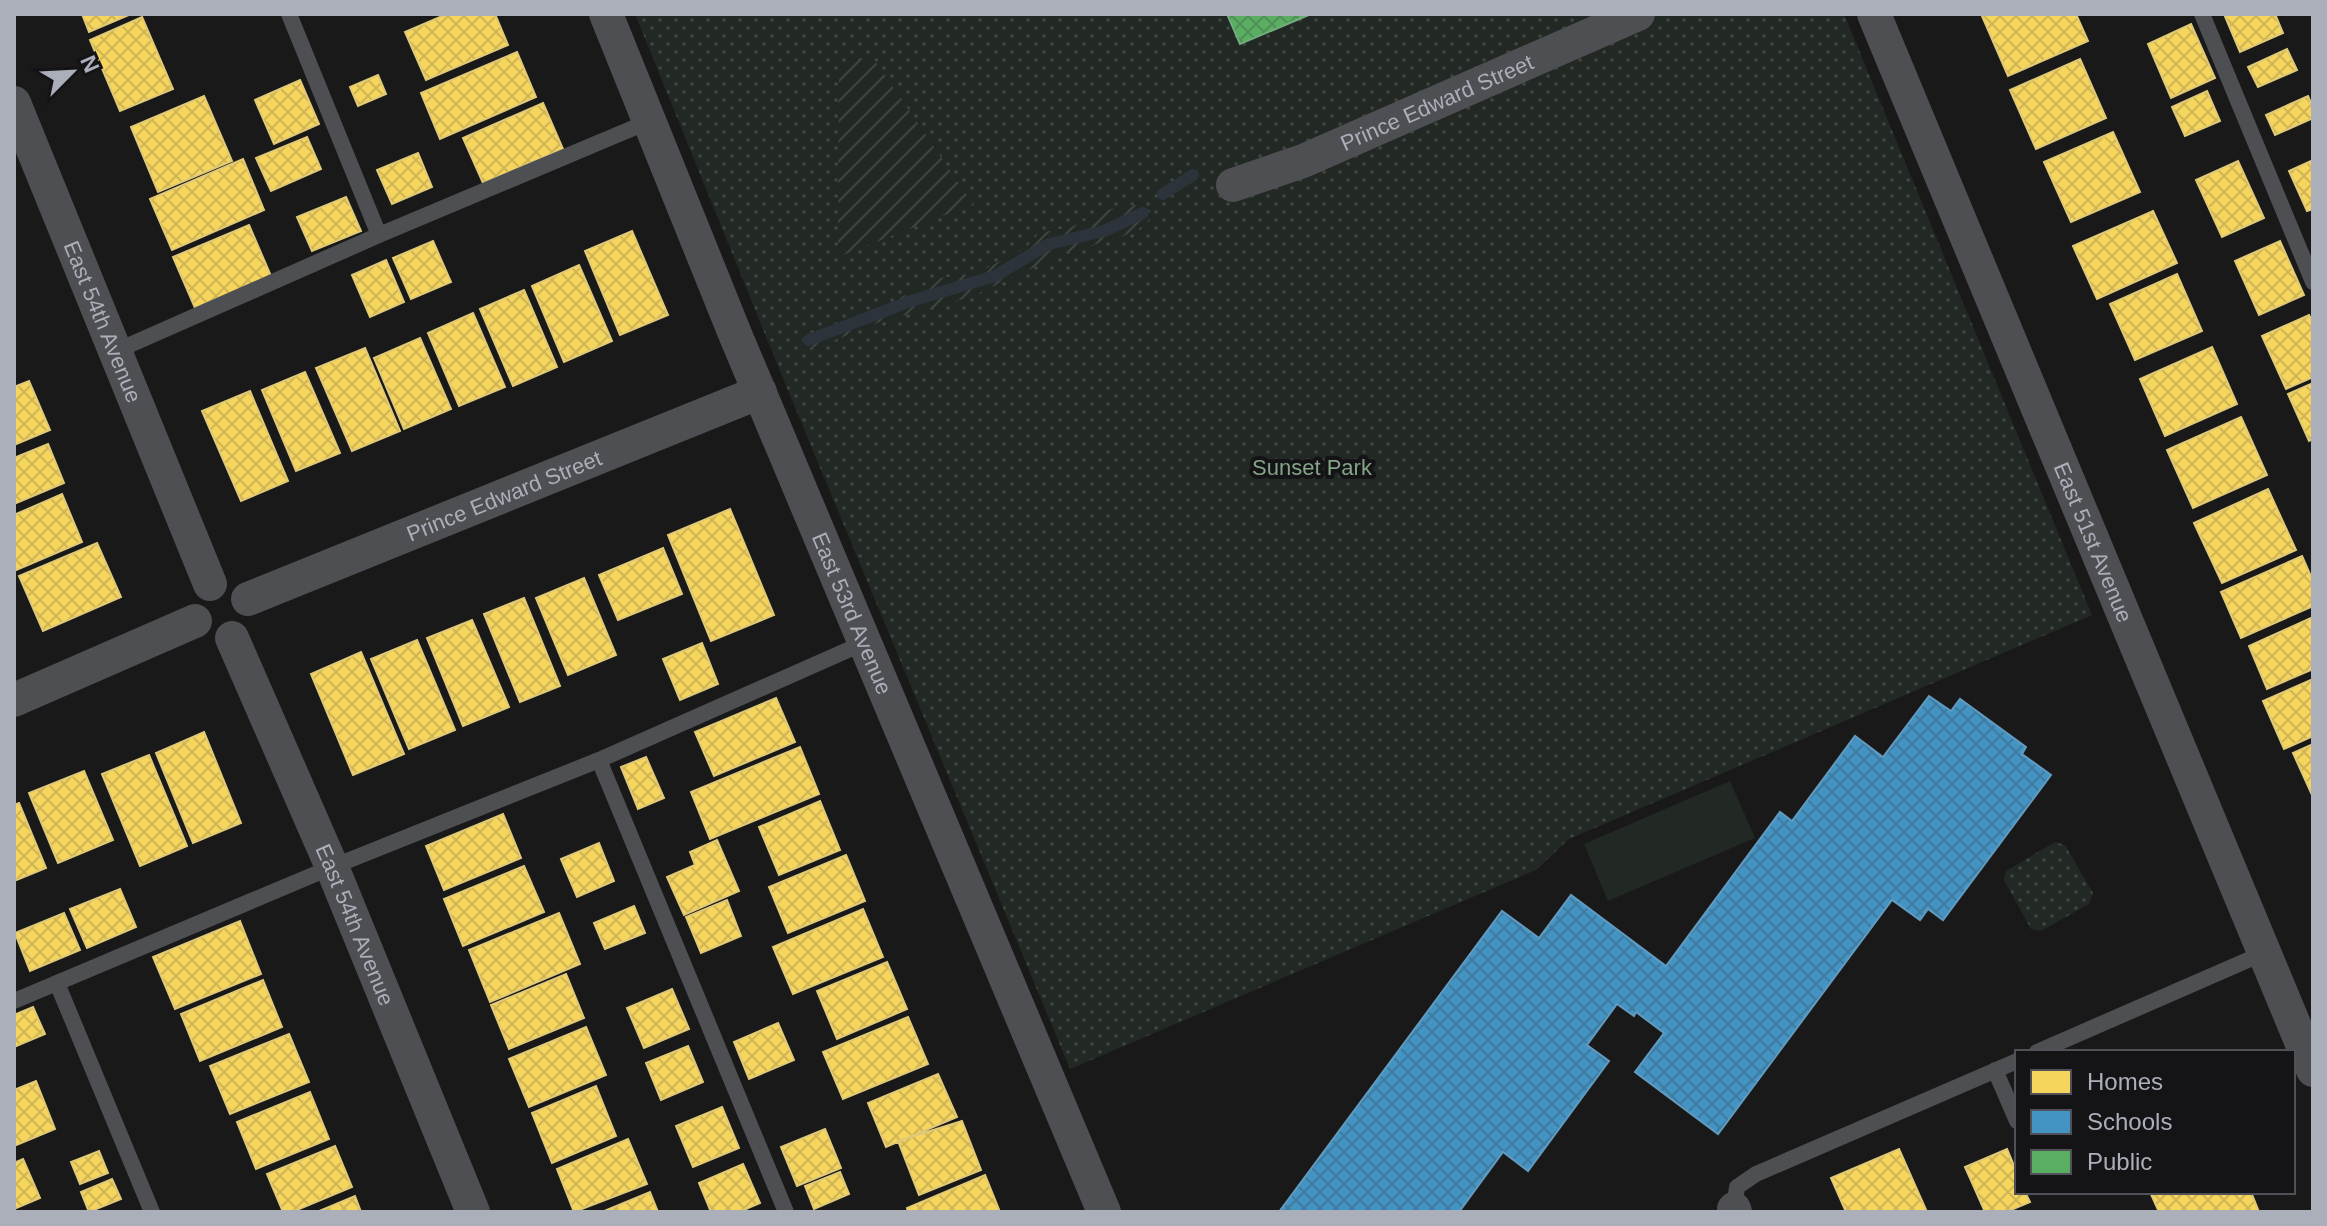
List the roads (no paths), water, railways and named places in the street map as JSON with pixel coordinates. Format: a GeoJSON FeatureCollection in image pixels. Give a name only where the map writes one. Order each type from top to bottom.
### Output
{"type":"FeatureCollection","features":[{"type":"Feature","properties":{"kind":"street","name":"East 53rd Avenue"},"geometry":{"type":"LineString","coordinates":[[606,14],[760,392],[1104,1212]]}},
{"type":"Feature","properties":{"kind":"street","name":"Prince Edward Street"},"geometry":{"type":"LineString","coordinates":[[1233,185],[1303,161],[1638,14]]}},
{"type":"Feature","properties":{"kind":"street","name":"East 51st Avenue"},"geometry":{"type":"LineString","coordinates":[[1874,14],[2313,1070]]}},
{"type":"Feature","properties":{"kind":"street","name":"East 54th Avenue"},"geometry":{"type":"LineString","coordinates":[[14,103],[210,584]]}},
{"type":"Feature","properties":{"kind":"street","name":"Prince Edward Street"},"geometry":{"type":"LineString","coordinates":[[248,599],[760,392]]}},
{"type":"Feature","properties":{"kind":"street"},"geometry":{"type":"LineString","coordinates":[[218,581],[236,585],[248,599],[250,617],[240,633],[232,638],[214,638],[199,629],[193,604],[210,584],[218,581]]}},
{"type":"Feature","properties":{"kind":"street"},"geometry":{"type":"LineString","coordinates":[[14,700],[195,621]]}},
{"type":"Feature","properties":{"kind":"street","name":"East 54th Avenue"},"geometry":{"type":"LineString","coordinates":[[232,638],[332,867],[473,1212]]}},
{"type":"Feature","properties":{"kind":"lane"},"geometry":{"type":"LineString","coordinates":[[289,14],[379,235]]}},
{"type":"Feature","properties":{"kind":"lane"},"geometry":{"type":"LineString","coordinates":[[2202,14],[2313,282]]}},
{"type":"Feature","properties":{"kind":"lane"},"geometry":{"type":"LineString","coordinates":[[116,351],[379,235],[650,121]]}},
{"type":"Feature","properties":{"kind":"lane"},"geometry":{"type":"LineString","coordinates":[[14,1001],[332,867],[599,760],[866,642]]}},
{"type":"Feature","properties":{"kind":"lane"},"geometry":{"type":"LineString","coordinates":[[599,760],[786,1212]]}},
{"type":"Feature","properties":{"kind":"lane"},"geometry":{"type":"LineString","coordinates":[[2042,1050],[2264,953]]}},
{"type":"Feature","properties":{"kind":"lane"},"geometry":{"type":"LineString","coordinates":[[57,983],[152,1212]]}},
{"type":"Feature","properties":{"kind":"lane"},"geometry":{"type":"LineString","coordinates":[[1734,1210],[1737,1187],[1756,1174],[2015,1062]]}},
{"type":"Feature","properties":{"kind":"lane"},"geometry":{"type":"LineString","coordinates":[[1995,1070],[2015,1116]]}},
{"type":"Feature","properties":{"kind":"waterway"},"geometry":{"type":"LineString","coordinates":[[1163,194],[1193,175]]}},
{"type":"Feature","properties":{"kind":"waterway"},"geometry":{"type":"LineString","coordinates":[[809,340],[911,301],[995,276],[1049,244],[1104,231],[1143,213]]}},
{"type":"Feature","properties":{"kind":"park label","name":"Sunset Park"},"geometry":{"type":"Point","coordinates":[1312,467]}}]}
